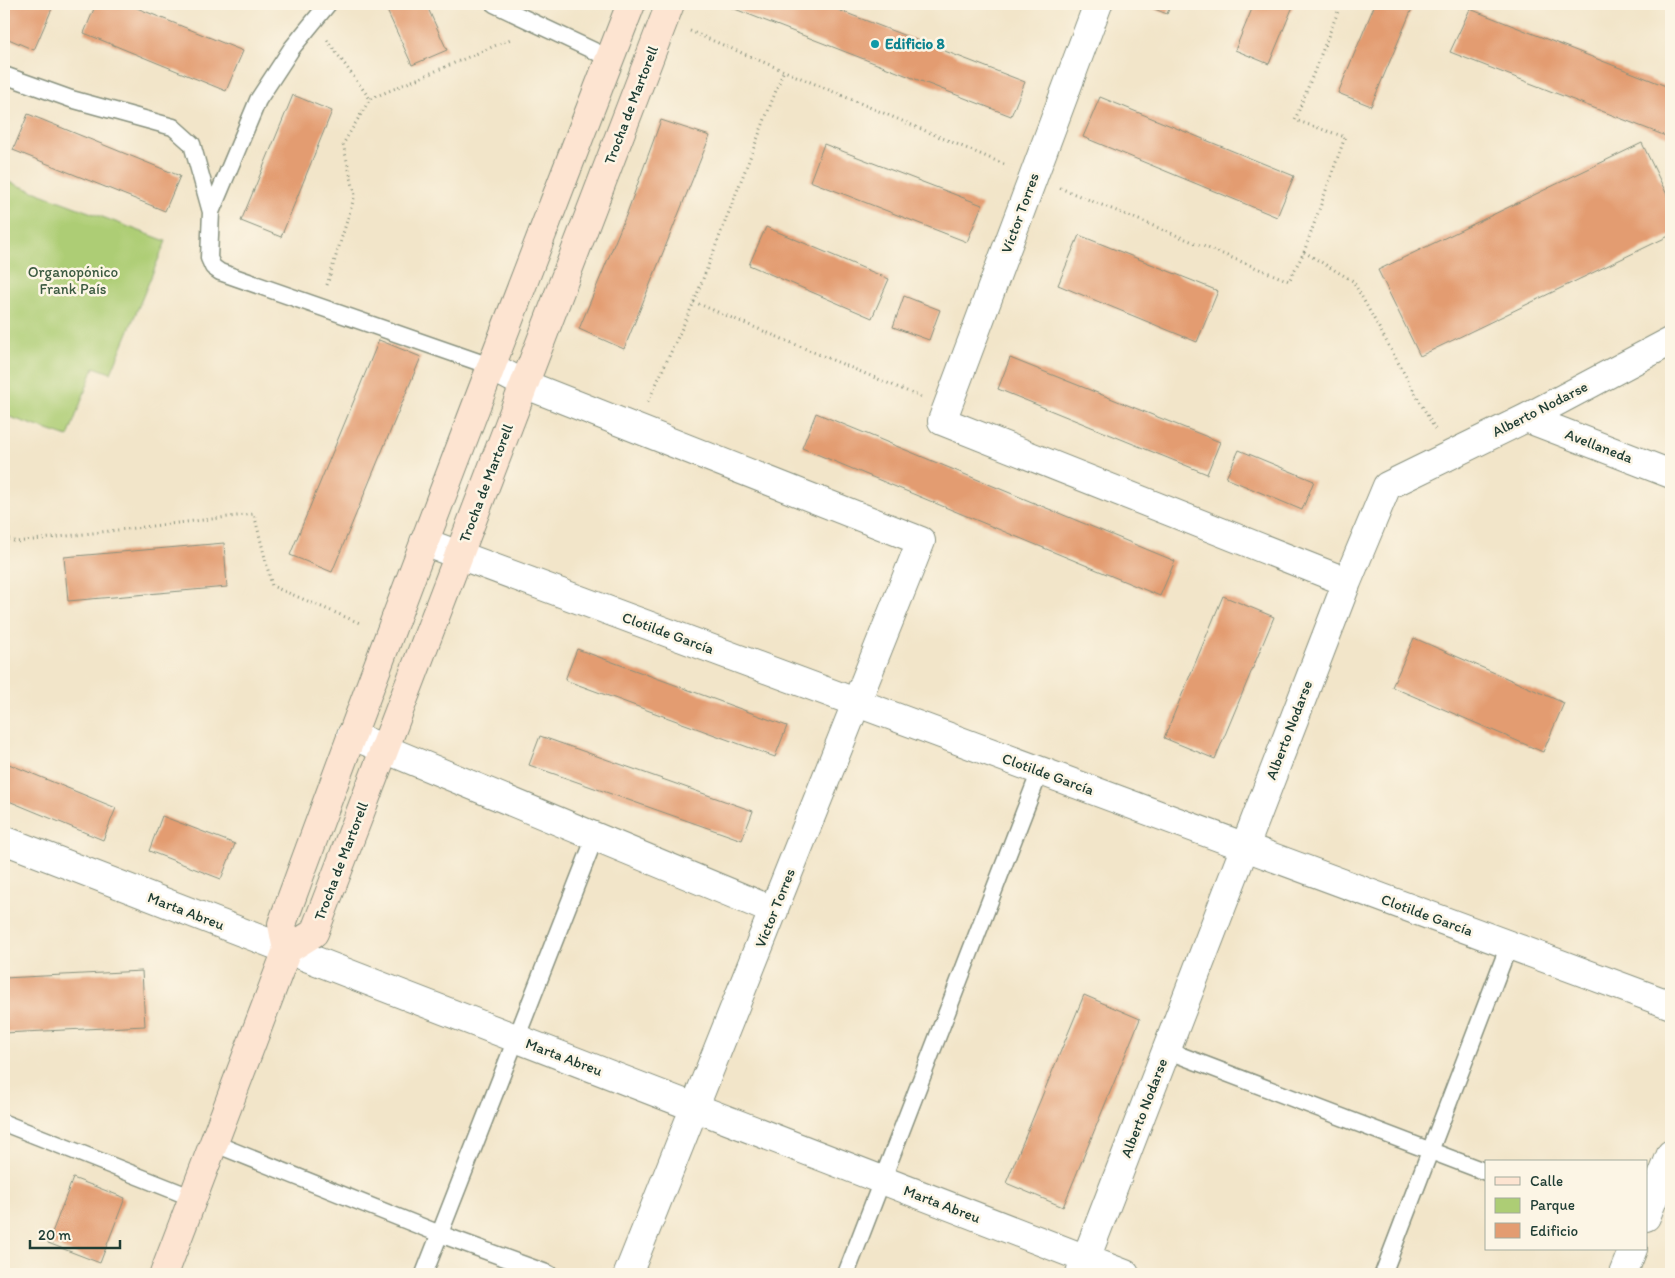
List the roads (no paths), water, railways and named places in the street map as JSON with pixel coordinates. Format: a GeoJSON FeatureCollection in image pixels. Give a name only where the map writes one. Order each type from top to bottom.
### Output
{"type":"FeatureCollection","features":[{"type":"Feature","properties":{"kind":"street"},"geometry":{"type":"LineString","coordinates":[[164,1274],[287,950],[282,924],[351,735],[490,366],[630,4]]}},
{"type":"Feature","properties":{"kind":"street","name":"Víctor Torres"},"geometry":{"type":"LineString","coordinates":[[1098,4],[944,414],[1347,582]]}},
{"type":"Feature","properties":{"kind":"street","name":"Trocha de Martorell"},"geometry":{"type":"LineString","coordinates":[[287,950],[314,932],[667,12]]}},
{"type":"Feature","properties":{"kind":"street","name":"Alberto Nodarse"},"geometry":{"type":"LineString","coordinates":[[1083,1267],[1347,582],[1387,486],[1526,418],[1671,341]]}},
{"type":"Feature","properties":{"kind":"street"},"geometry":{"type":"LineString","coordinates":[[490,366],[524,384]]}},
{"type":"Feature","properties":{"kind":"street","name":"Víctor Torres"},"geometry":{"type":"LineString","coordinates":[[524,384],[921,541],[628,1274]]}},
{"type":"Feature","properties":{"kind":"street","name":"Avellaneda"},"geometry":{"type":"LineString","coordinates":[[1526,418],[1671,474]]}},
{"type":"Feature","properties":{"kind":"street","name":"Clotilde García"},"geometry":{"type":"LineString","coordinates":[[424,542],[1671,1006]]}},
{"type":"Feature","properties":{"kind":"street"},"geometry":{"type":"LineString","coordinates":[[351,735],[774,911]]}},
{"type":"Feature","properties":{"kind":"street","name":"Marta Abreu"},"geometry":{"type":"LineString","coordinates":[[4,840],[883,1181],[1083,1267],[1124,1274]]}},
{"type":"Feature","properties":{"kind":"street"},"geometry":{"type":"LineString","coordinates":[[1648,1212],[1671,1154]]}},
{"type":"Feature","properties":{"kind":"street"},"geometry":{"type":"LineString","coordinates":[[1623,1274],[1633,1250]]}},
{"type":"Feature","properties":{"kind":"lane"},"geometry":{"type":"LineString","coordinates":[[211,212],[258,100],[292,48],[328,4]]}},
{"type":"Feature","properties":{"kind":"lane"},"geometry":{"type":"LineString","coordinates":[[494,4],[609,58]]}},
{"type":"Feature","properties":{"kind":"lane"},"geometry":{"type":"LineString","coordinates":[[4,75],[71,99],[173,127],[192,144],[211,212],[209,258],[213,267],[220,272],[490,366]]}},
{"type":"Feature","properties":{"kind":"lane"},"geometry":{"type":"LineString","coordinates":[[846,1274],[1040,771]]}},
{"type":"Feature","properties":{"kind":"lane"},"geometry":{"type":"LineString","coordinates":[[424,1274],[595,837]]}},
{"type":"Feature","properties":{"kind":"lane"},"geometry":{"type":"LineString","coordinates":[[1383,1274],[1431,1152],[1508,945]]}},
{"type":"Feature","properties":{"kind":"lane"},"geometry":{"type":"LineString","coordinates":[[1166,1050],[1485,1172]]}},
{"type":"Feature","properties":{"kind":"lane"},"geometry":{"type":"LineString","coordinates":[[4,1124],[193,1198]]}},
{"type":"Feature","properties":{"kind":"lane"},"geometry":{"type":"LineString","coordinates":[[213,1143],[440,1234],[549,1274]]}},
{"type":"Feature","properties":{"kind":"place","name":"Edificio 8"},"geometry":{"type":"Point","coordinates":[875,44]}},
{"type":"Feature","properties":{"kind":"park label","name":"Organopónico Frank País"},"geometry":{"type":"Point","coordinates":[73,280]}}]}
